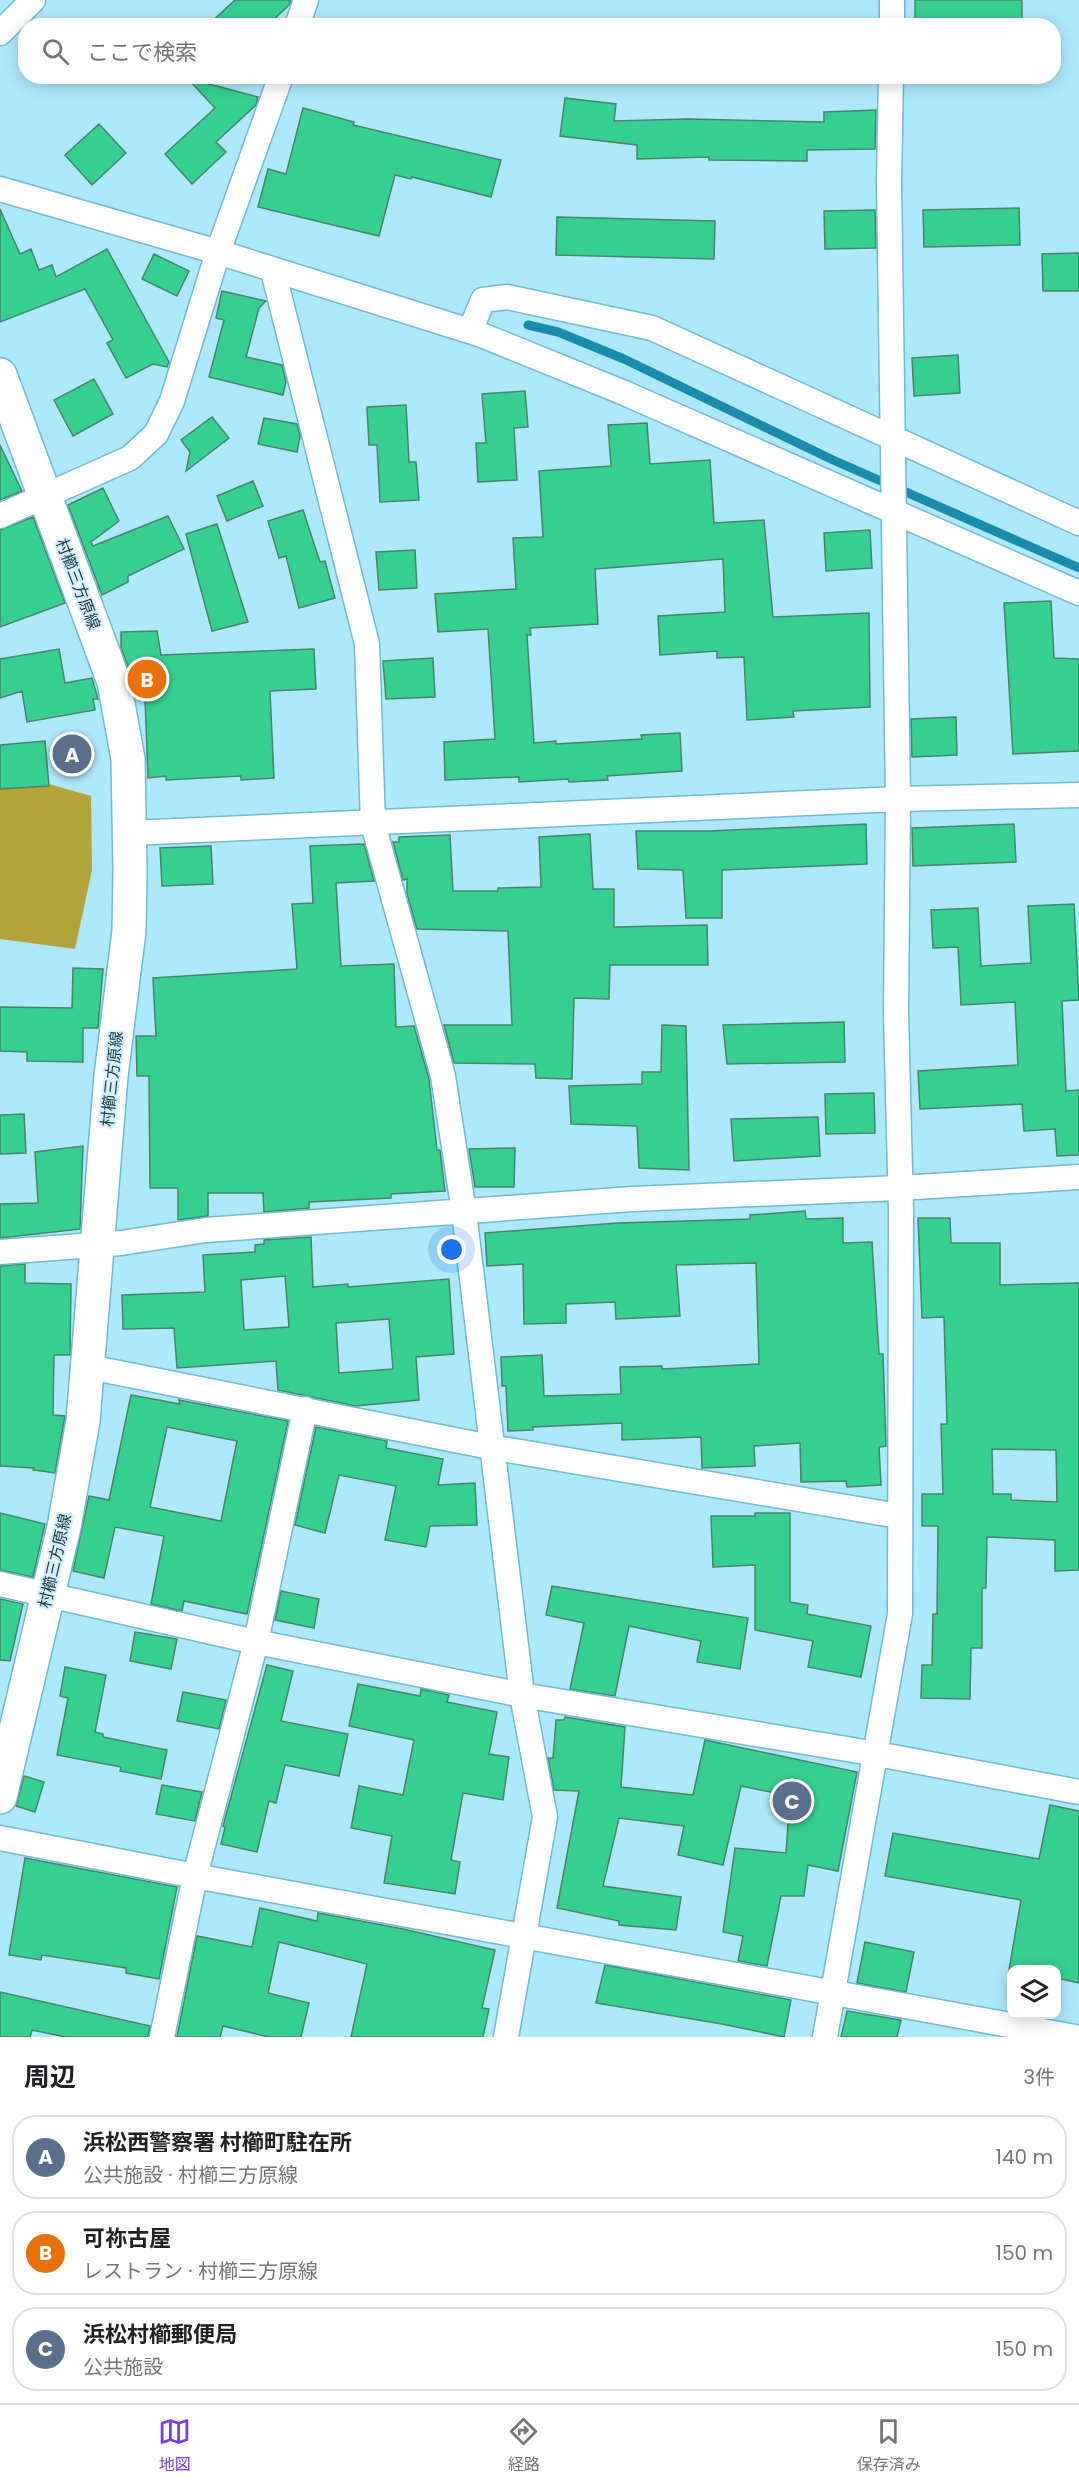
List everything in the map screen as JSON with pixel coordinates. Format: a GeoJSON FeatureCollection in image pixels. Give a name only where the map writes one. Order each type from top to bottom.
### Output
{"type":"FeatureCollection","features":[{"type":"Feature","properties":{"kind":"main road","name":"村櫛三方原線"},"geometry":{"type":"LineString","coordinates":[[0,375],[106,658],[118,699],[128,759],[130,833],[129,931],[110,1086],[89,1367],[74,1474],[0,1797]]}},
{"type":"Feature","properties":{"kind":"street"},"geometry":{"type":"LineString","coordinates":[[0,33],[33,0]]}},
{"type":"Feature","properties":{"kind":"street"},"geometry":{"type":"LineString","coordinates":[[300,18],[306,0]]}},
{"type":"Feature","properties":{"kind":"street"},"geometry":{"type":"LineString","coordinates":[[892,0],[892,18]]}},
{"type":"Feature","properties":{"kind":"street"},"geometry":{"type":"LineString","coordinates":[[0,516],[130,458],[156,434],[172,401],[218,252],[278,84]]}},
{"type":"Feature","properties":{"kind":"street"},"geometry":{"type":"LineString","coordinates":[[825,2037],[900,1614],[900,1188],[896,1012],[898,799],[889,181],[891,84]]}},
{"type":"Feature","properties":{"kind":"street"},"geometry":{"type":"LineString","coordinates":[[0,189],[218,252],[470,331],[622,392],[893,507],[1079,592]]}},
{"type":"Feature","properties":{"kind":"street"},"geometry":{"type":"LineString","coordinates":[[273,271],[367,644],[373,824],[443,1076],[464,1212],[490,1447],[522,1695],[545,1817],[506,2037]]}},
{"type":"Feature","properties":{"kind":"street"},"geometry":{"type":"LineString","coordinates":[[470,331],[483,300],[507,297],[652,328],[893,446],[1079,523]]}},
{"type":"Feature","properties":{"kind":"street"},"geometry":{"type":"LineString","coordinates":[[130,833],[898,799],[1079,795]]}},
{"type":"Feature","properties":{"kind":"street"},"geometry":{"type":"LineString","coordinates":[[0,1252],[121,1244],[206,1230],[632,1199],[900,1188],[1079,1177]]}},
{"type":"Feature","properties":{"kind":"street"},"geometry":{"type":"LineString","coordinates":[[89,1367],[490,1447],[899,1516]]}},
{"type":"Feature","properties":{"kind":"street"},"geometry":{"type":"LineString","coordinates":[[162,2037],[195,1876],[256,1642],[306,1409]]}},
{"type":"Feature","properties":{"kind":"street"},"geometry":{"type":"LineString","coordinates":[[0,1584],[256,1642],[522,1695],[877,1754],[1079,1792]]}},
{"type":"Feature","properties":{"kind":"street"},"geometry":{"type":"LineString","coordinates":[[0,1838],[524,1938],[1075,2037]]}},
{"type":"Feature","properties":{"kind":"shaded area"},"geometry":{"type":"Polygon","coordinates":[[[0,782],[49,784],[91,796],[92,870],[75,949],[0,939],[0,782]]]}},
{"type":"Feature","properties":{"kind":"building"},"geometry":{"type":"Polygon","coordinates":[[[235,0],[291,0],[275,18],[216,18],[235,0]]]}},
{"type":"Feature","properties":{"kind":"building"},"geometry":{"type":"Polygon","coordinates":[[[915,0],[1022,0],[1022,18],[915,18],[915,0]]]}},
{"type":"Feature","properties":{"kind":"building"},"geometry":{"type":"Polygon","coordinates":[[[193,84],[209,84],[258,97],[256,105],[216,142],[226,152],[192,184],[165,154],[215,108],[193,84]]]}},
{"type":"Feature","properties":{"kind":"building"},"geometry":{"type":"Polygon","coordinates":[[[565,98],[616,104],[614,121],[688,119],[824,122],[824,112],[876,110],[875,149],[807,150],[807,161],[709,160],[709,157],[637,159],[637,145],[560,136],[565,98]]]}},
{"type":"Feature","properties":{"kind":"building"},"geometry":{"type":"Polygon","coordinates":[[[303,108],[354,122],[353,125],[501,160],[491,197],[412,177],[411,179],[395,175],[379,236],[258,207],[268,169],[286,174],[303,108]]]}},
{"type":"Feature","properties":{"kind":"building"},"geometry":{"type":"Polygon","coordinates":[[[99,124],[126,153],[92,185],[65,155],[99,124]]]}},
{"type":"Feature","properties":{"kind":"building"},"geometry":{"type":"Polygon","coordinates":[[[1019,208],[1020,245],[924,247],[923,210],[1019,208]]]}},
{"type":"Feature","properties":{"kind":"building"},"geometry":{"type":"Polygon","coordinates":[[[0,209],[20,254],[31,249],[39,270],[52,265],[56,277],[107,249],[169,362],[167,367],[153,364],[126,378],[107,343],[113,340],[85,289],[0,322],[0,209]]]}},
{"type":"Feature","properties":{"kind":"building"},"geometry":{"type":"Polygon","coordinates":[[[875,210],[876,248],[825,249],[824,211],[875,210]]]}},
{"type":"Feature","properties":{"kind":"building"},"geometry":{"type":"Polygon","coordinates":[[[557,217],[715,221],[714,259],[556,255],[557,217]]]}},
{"type":"Feature","properties":{"kind":"building"},"geometry":{"type":"Polygon","coordinates":[[[1079,253],[1079,291],[1043,291],[1042,254],[1079,253]]]}},
{"type":"Feature","properties":{"kind":"building"},"geometry":{"type":"Polygon","coordinates":[[[154,254],[189,271],[177,296],[142,279],[154,254]]]}},
{"type":"Feature","properties":{"kind":"building"},"geometry":{"type":"Polygon","coordinates":[[[222,291],[266,301],[259,308],[246,357],[282,365],[286,382],[283,395],[209,377],[224,320],[216,318],[222,291]]]}},
{"type":"Feature","properties":{"kind":"building"},"geometry":{"type":"Polygon","coordinates":[[[958,355],[960,393],[914,396],[912,358],[958,355]]]}},
{"type":"Feature","properties":{"kind":"building"},"geometry":{"type":"Polygon","coordinates":[[[94,379],[113,414],[73,436],[54,400],[94,379]]]}},
{"type":"Feature","properties":{"kind":"building"},"geometry":{"type":"Polygon","coordinates":[[[525,391],[528,427],[514,428],[517,480],[478,482],[476,443],[486,443],[482,394],[525,391]]]}},
{"type":"Feature","properties":{"kind":"building"},"geometry":{"type":"Polygon","coordinates":[[[406,405],[409,462],[416,462],[419,500],[380,502],[377,445],[369,445],[367,407],[406,405]]]}},
{"type":"Feature","properties":{"kind":"building"},"geometry":{"type":"Polygon","coordinates":[[[212,417],[229,438],[186,471],[190,452],[181,440],[212,417]]]}},
{"type":"Feature","properties":{"kind":"building"},"geometry":{"type":"Polygon","coordinates":[[[264,418],[297,424],[300,436],[297,452],[258,444],[264,418]]]}},
{"type":"Feature","properties":{"kind":"building"},"geometry":{"type":"Polygon","coordinates":[[[647,423],[650,464],[710,460],[714,523],[764,520],[773,617],[869,613],[870,707],[793,711],[794,717],[747,720],[744,657],[717,658],[717,651],[660,655],[658,616],[725,612],[723,559],[595,569],[598,624],[530,628],[531,635],[527,635],[534,743],[556,741],[556,744],[642,739],[641,735],[680,733],[682,771],[607,776],[608,780],[569,782],[568,779],[519,782],[519,777],[445,780],[444,742],[495,739],[488,629],[438,632],[435,594],[516,589],[513,538],[543,537],[539,471],[611,466],[608,425],[647,423]]]}},
{"type":"Feature","properties":{"kind":"building"},"geometry":{"type":"Polygon","coordinates":[[[0,445],[22,491],[0,500],[0,445]]]}},
{"type":"Feature","properties":{"kind":"building"},"geometry":{"type":"Polygon","coordinates":[[[253,481],[263,506],[227,521],[217,496],[253,481]]]}},
{"type":"Feature","properties":{"kind":"building"},"geometry":{"type":"Polygon","coordinates":[[[103,488],[119,521],[91,542],[93,546],[168,516],[184,549],[128,576],[128,582],[102,595],[68,505],[103,488]]]}},
{"type":"Feature","properties":{"kind":"building"},"geometry":{"type":"Polygon","coordinates":[[[303,510],[320,562],[325,561],[335,598],[299,608],[286,556],[279,558],[268,521],[303,510]]]}},
{"type":"Feature","properties":{"kind":"building"},"geometry":{"type":"Polygon","coordinates":[[[33,517],[65,603],[0,627],[0,530],[33,517]]]}},
{"type":"Feature","properties":{"kind":"building"},"geometry":{"type":"Polygon","coordinates":[[[217,524],[248,622],[212,631],[186,534],[217,524]]]}},
{"type":"Feature","properties":{"kind":"building"},"geometry":{"type":"Polygon","coordinates":[[[870,530],[872,568],[826,571],[824,533],[870,530]]]}},
{"type":"Feature","properties":{"kind":"building"},"geometry":{"type":"Polygon","coordinates":[[[415,550],[417,588],[379,590],[376,552],[415,550]]]}},
{"type":"Feature","properties":{"kind":"building"},"geometry":{"type":"Polygon","coordinates":[[[1051,601],[1054,658],[1079,659],[1079,751],[1013,754],[1004,603],[1051,601]]]}},
{"type":"Feature","properties":{"kind":"building"},"geometry":{"type":"Polygon","coordinates":[[[157,631],[161,655],[314,649],[316,689],[270,691],[274,778],[241,780],[241,776],[166,780],[166,776],[148,778],[145,698],[136,698],[132,676],[121,648],[121,632],[157,631]]]}},
{"type":"Feature","properties":{"kind":"building"},"geometry":{"type":"Polygon","coordinates":[[[59,649],[65,683],[92,678],[98,699],[93,699],[95,710],[27,722],[22,691],[0,698],[0,659],[59,649]]]}},
{"type":"Feature","properties":{"kind":"building"},"geometry":{"type":"Polygon","coordinates":[[[433,658],[435,697],[386,699],[383,661],[433,658]]]}},
{"type":"Feature","properties":{"kind":"building"},"geometry":{"type":"Polygon","coordinates":[[[956,717],[957,755],[912,757],[911,719],[956,717]]]}},
{"type":"Feature","properties":{"kind":"building"},"geometry":{"type":"Polygon","coordinates":[[[45,741],[49,786],[0,789],[0,745],[45,741]]]}},
{"type":"Feature","properties":{"kind":"building"},"geometry":{"type":"Polygon","coordinates":[[[866,824],[867,864],[722,870],[722,918],[686,918],[683,870],[638,869],[636,831],[709,831],[866,824]]]}},
{"type":"Feature","properties":{"kind":"building"},"geometry":{"type":"Polygon","coordinates":[[[1014,824],[1016,862],[913,866],[912,828],[1014,824]]]}},
{"type":"Feature","properties":{"kind":"building"},"geometry":{"type":"Polygon","coordinates":[[[590,834],[593,889],[614,889],[614,927],[707,925],[708,965],[610,965],[609,999],[574,998],[572,1079],[536,1078],[535,1064],[454,1063],[444,1025],[512,1025],[508,931],[417,929],[407,894],[407,879],[403,880],[393,842],[399,842],[399,837],[450,835],[453,891],[498,891],[498,888],[541,887],[539,837],[590,834]]]}},
{"type":"Feature","properties":{"kind":"building"},"geometry":{"type":"Polygon","coordinates":[[[364,844],[374,881],[336,883],[341,966],[394,964],[396,1027],[414,1026],[429,1079],[437,1150],[440,1150],[445,1191],[391,1194],[391,1198],[309,1202],[309,1208],[264,1212],[263,1193],[208,1193],[208,1216],[178,1220],[178,1188],[150,1188],[149,1076],[137,1076],[136,1036],[156,1036],[153,978],[297,969],[292,904],[313,903],[310,846],[364,844]]]}},
{"type":"Feature","properties":{"kind":"building"},"geometry":{"type":"Polygon","coordinates":[[[211,846],[213,884],[162,886],[160,848],[211,846]]]}},
{"type":"Feature","properties":{"kind":"building"},"geometry":{"type":"Polygon","coordinates":[[[1074,904],[1079,1000],[1062,1001],[1066,1091],[1079,1090],[1079,1155],[1057,1156],[1055,1129],[1024,1131],[1022,1104],[920,1109],[918,1071],[1018,1065],[1015,1002],[961,1005],[958,947],[933,948],[931,910],[978,908],[981,966],[1031,963],[1028,906],[1074,904]]]}},
{"type":"Feature","properties":{"kind":"building"},"geometry":{"type":"Polygon","coordinates":[[[73,968],[103,969],[98,1028],[83,1028],[83,1062],[27,1061],[27,1052],[0,1051],[0,1007],[72,1008],[73,968]]]}},
{"type":"Feature","properties":{"kind":"building"},"geometry":{"type":"Polygon","coordinates":[[[844,1022],[845,1062],[727,1064],[723,1025],[844,1022]]]}},
{"type":"Feature","properties":{"kind":"building"},"geometry":{"type":"Polygon","coordinates":[[[662,1025],[686,1026],[689,1170],[639,1168],[637,1126],[571,1124],[569,1086],[642,1084],[642,1072],[661,1072],[662,1025]]]}},
{"type":"Feature","properties":{"kind":"building"},"geometry":{"type":"Polygon","coordinates":[[[874,1093],[875,1133],[826,1134],[825,1094],[874,1093]]]}},
{"type":"Feature","properties":{"kind":"building"},"geometry":{"type":"Polygon","coordinates":[[[24,1114],[26,1153],[0,1154],[0,1115],[24,1114]]]}},
{"type":"Feature","properties":{"kind":"building"},"geometry":{"type":"Polygon","coordinates":[[[818,1117],[820,1156],[734,1161],[731,1119],[818,1117]]]}},
{"type":"Feature","properties":{"kind":"building"},"geometry":{"type":"Polygon","coordinates":[[[83,1146],[80,1229],[0,1238],[0,1204],[38,1203],[35,1152],[83,1146]]]}},
{"type":"Feature","properties":{"kind":"building"},"geometry":{"type":"Polygon","coordinates":[[[515,1148],[514,1187],[475,1187],[469,1149],[515,1148]]]}},
{"type":"Feature","properties":{"kind":"building"},"geometry":{"type":"Polygon","coordinates":[[[805,1211],[806,1219],[843,1218],[843,1243],[872,1242],[879,1354],[883,1354],[886,1446],[879,1447],[881,1485],[847,1487],[846,1481],[801,1482],[800,1443],[754,1446],[755,1466],[702,1468],[701,1437],[622,1440],[622,1423],[533,1427],[533,1430],[508,1431],[506,1386],[502,1386],[501,1357],[542,1355],[544,1396],[621,1394],[620,1367],[662,1366],[662,1369],[759,1364],[756,1263],[676,1265],[680,1316],[616,1319],[615,1302],[566,1304],[566,1323],[524,1324],[523,1264],[487,1266],[485,1233],[618,1223],[750,1219],[750,1215],[805,1211]]]}},
{"type":"Feature","properties":{"kind":"building"},"geometry":{"type":"Polygon","coordinates":[[[918,1218],[950,1218],[951,1243],[1000,1243],[1000,1285],[1079,1283],[1079,1570],[1055,1571],[1055,1540],[987,1537],[986,1588],[982,1588],[982,1648],[971,1648],[970,1699],[921,1698],[922,1665],[932,1665],[933,1614],[937,1614],[938,1526],[922,1526],[922,1494],[943,1494],[941,1424],[947,1424],[944,1317],[922,1318],[918,1218]],[[992,1449],[993,1494],[1011,1494],[1011,1500],[1057,1502],[1056,1450],[992,1449]]]}},
{"type":"Feature","properties":{"kind":"building"},"geometry":{"type":"Polygon","coordinates":[[[311,1237],[313,1287],[348,1284],[348,1287],[449,1279],[454,1354],[416,1357],[419,1400],[355,1406],[278,1390],[276,1361],[177,1368],[174,1328],[123,1329],[122,1295],[205,1292],[203,1255],[255,1252],[255,1245],[264,1244],[264,1240],[311,1237]],[[285,1276],[241,1280],[244,1330],[289,1327],[285,1276]],[[389,1319],[336,1323],[339,1373],[393,1369],[389,1319]]]}},
{"type":"Feature","properties":{"kind":"building"},"geometry":{"type":"Polygon","coordinates":[[[25,1264],[25,1283],[71,1284],[70,1355],[54,1355],[53,1415],[65,1416],[55,1473],[33,1470],[34,1468],[0,1466],[0,1266],[25,1264]]]}},
{"type":"Feature","properties":{"kind":"building"},"geometry":{"type":"Polygon","coordinates":[[[131,1395],[180,1404],[179,1400],[288,1421],[247,1614],[184,1601],[182,1611],[151,1604],[164,1536],[115,1527],[104,1578],[73,1571],[89,1496],[109,1500],[131,1395]],[[167,1427],[150,1507],[221,1521],[237,1441],[167,1427]]]}},
{"type":"Feature","properties":{"kind":"building"},"geometry":{"type":"Polygon","coordinates":[[[316,1427],[387,1441],[386,1448],[443,1459],[438,1485],[475,1483],[477,1525],[430,1526],[426,1547],[385,1540],[396,1486],[339,1475],[325,1533],[295,1525],[316,1427]]]}},
{"type":"Feature","properties":{"kind":"building"},"geometry":{"type":"Polygon","coordinates":[[[0,1513],[45,1524],[33,1577],[0,1570],[0,1513]]]}},
{"type":"Feature","properties":{"kind":"building"},"geometry":{"type":"Polygon","coordinates":[[[755,1513],[790,1513],[790,1602],[808,1605],[807,1614],[871,1626],[861,1677],[808,1667],[813,1641],[755,1630],[755,1565],[713,1567],[711,1516],[755,1516],[755,1513]]]}},
{"type":"Feature","properties":{"kind":"building"},"geometry":{"type":"Polygon","coordinates":[[[552,1586],[748,1618],[740,1669],[697,1662],[701,1641],[629,1626],[615,1696],[570,1689],[584,1623],[546,1615],[552,1586]]]}},
{"type":"Feature","properties":{"kind":"building"},"geometry":{"type":"Polygon","coordinates":[[[281,1591],[319,1599],[314,1628],[275,1620],[281,1591]]]}},
{"type":"Feature","properties":{"kind":"building"},"geometry":{"type":"Polygon","coordinates":[[[0,1599],[23,1604],[10,1661],[0,1660],[0,1599]]]}},
{"type":"Feature","properties":{"kind":"building"},"geometry":{"type":"Polygon","coordinates":[[[135,1632],[177,1639],[171,1669],[130,1661],[135,1632]]]}},
{"type":"Feature","properties":{"kind":"building"},"geometry":{"type":"Polygon","coordinates":[[[267,1665],[293,1671],[281,1721],[348,1734],[339,1776],[285,1765],[276,1803],[269,1801],[257,1852],[221,1844],[225,1827],[223,1826],[267,1665]]]}},
{"type":"Feature","properties":{"kind":"building"},"geometry":{"type":"Polygon","coordinates":[[[65,1667],[106,1675],[95,1732],[103,1734],[103,1737],[167,1750],[161,1779],[120,1771],[121,1767],[57,1755],[68,1698],[60,1696],[65,1667]]]}},
{"type":"Feature","properties":{"kind":"building"},"geometry":{"type":"Polygon","coordinates":[[[358,1684],[420,1696],[421,1689],[449,1695],[447,1702],[497,1712],[489,1754],[509,1757],[503,1800],[463,1793],[451,1860],[460,1862],[455,1894],[384,1883],[392,1836],[351,1828],[359,1786],[403,1795],[414,1740],[349,1726],[358,1684]]]}},
{"type":"Feature","properties":{"kind":"building"},"geometry":{"type":"Polygon","coordinates":[[[183,1692],[226,1700],[219,1729],[177,1721],[183,1692]]]}},
{"type":"Feature","properties":{"kind":"building"},"geometry":{"type":"Polygon","coordinates":[[[565,1717],[625,1727],[621,1787],[693,1795],[705,1740],[857,1772],[838,1871],[808,1865],[804,1896],[781,1896],[767,1966],[738,1961],[743,1936],[723,1932],[735,1848],[786,1853],[790,1796],[741,1786],[723,1865],[678,1855],[684,1826],[619,1818],[603,1886],[681,1897],[676,1930],[619,1925],[619,1921],[557,1908],[579,1791],[554,1790],[548,1758],[553,1758],[556,1720],[564,1720],[565,1717]]]}},
{"type":"Feature","properties":{"kind":"building"},"geometry":{"type":"Polygon","coordinates":[[[24,1776],[44,1782],[35,1812],[16,1806],[24,1776]]]}},
{"type":"Feature","properties":{"kind":"building"},"geometry":{"type":"Polygon","coordinates":[[[162,1785],[202,1792],[195,1821],[156,1814],[162,1785]]]}},
{"type":"Feature","properties":{"kind":"building"},"geometry":{"type":"Polygon","coordinates":[[[1050,1805],[1079,1811],[1079,1983],[1061,1979],[1061,1965],[1010,1965],[1021,1900],[885,1876],[893,1833],[1039,1859],[1050,1805]]]}},
{"type":"Feature","properties":{"kind":"building"},"geometry":{"type":"Polygon","coordinates":[[[25,1858],[177,1887],[159,1979],[126,1973],[126,1968],[42,1955],[41,1960],[9,1955],[25,1858]]]}},
{"type":"Feature","properties":{"kind":"building"},"geometry":{"type":"Polygon","coordinates":[[[260,1908],[317,1921],[318,1913],[495,1950],[482,2008],[489,2009],[483,2037],[351,2037],[367,1964],[279,1942],[268,1993],[309,2003],[301,2037],[269,2037],[223,2026],[220,2037],[177,2037],[197,1936],[252,1947],[260,1908]]]}},
{"type":"Feature","properties":{"kind":"building"},"geometry":{"type":"Polygon","coordinates":[[[865,1942],[914,1952],[906,1992],[857,1983],[865,1942]]]}},
{"type":"Feature","properties":{"kind":"building"},"geometry":{"type":"Polygon","coordinates":[[[605,1965],[791,2000],[784,2037],[596,2003],[605,1965]]]}},
{"type":"Feature","properties":{"kind":"building"},"geometry":{"type":"Polygon","coordinates":[[[0,1992],[150,2026],[148,2037],[66,2037],[32,2030],[30,2037],[0,2037],[0,1992]]]}},
{"type":"Feature","properties":{"kind":"building"},"geometry":{"type":"Polygon","coordinates":[[[847,2011],[901,2020],[897,2037],[841,2037],[847,2011]]]}},
{"type":"Feature","properties":{"kind":"waterway"},"geometry":{"type":"LineString","coordinates":[[528,325],[558,332],[624,359],[833,460],[1079,568]]}},
{"type":"Feature","properties":{"kind":"place","name":"可祢古屋"},"geometry":{"type":"Point","coordinates":[147,679]}},
{"type":"Feature","properties":{"kind":"place","name":"浜松西警察署 村櫛町駐在所"},"geometry":{"type":"Point","coordinates":[72,754]}},
{"type":"Feature","properties":{"kind":"place","name":"浜松村櫛郵便局"},"geometry":{"type":"Point","coordinates":[792,1801]}}]}
